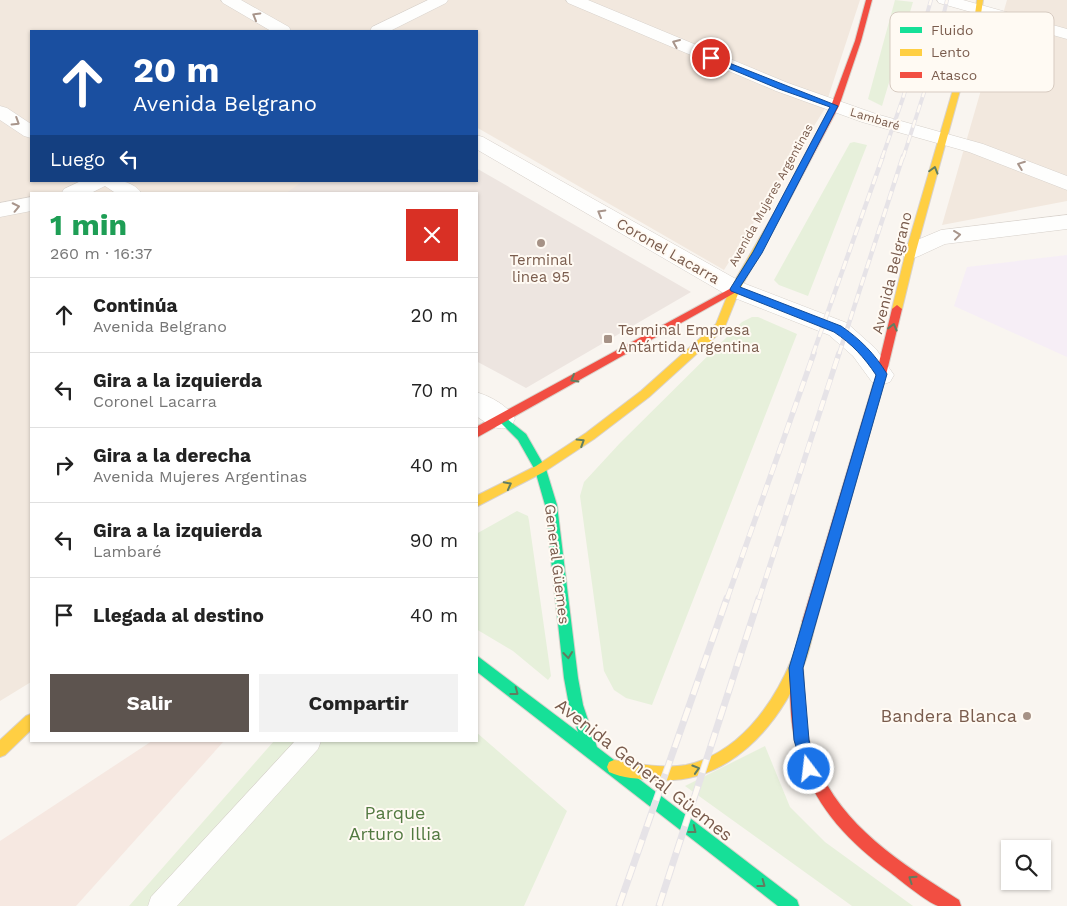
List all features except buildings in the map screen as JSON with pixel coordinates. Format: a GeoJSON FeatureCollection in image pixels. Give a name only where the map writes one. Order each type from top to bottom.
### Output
{"type":"FeatureCollection","features":[{"type":"Feature","properties":{"kind":"street"},"geometry":{"type":"LineString","coordinates":[[228,0],[281,30]]}},
{"type":"Feature","properties":{"kind":"street"},"geometry":{"type":"LineString","coordinates":[[380,30],[440,0]]}},
{"type":"Feature","properties":{"kind":"street","name":"Lambaré"},"geometry":{"type":"LineString","coordinates":[[574,0],[746,73],[869,118],[976,148],[1067,183]]}},
{"type":"Feature","properties":{"kind":"street","name":"Avenida Mujeres Argentinas"},"geometry":{"type":"LineString","coordinates":[[478,501],[540,469],[590,436],[632,405],[720,326],[735,289],[757,253],[835,106],[858,41],[869,0]]}},
{"type":"Feature","properties":{"kind":"street"},"geometry":{"type":"LineString","coordinates":[[946,0],[979,4],[1002,12]]}},
{"type":"Feature","properties":{"kind":"street"},"geometry":{"type":"LineString","coordinates":[[1054,30],[1067,34]]}},
{"type":"Feature","properties":{"kind":"street","name":"Avenida Belgrano"},"geometry":{"type":"LineString","coordinates":[[796,668],[881,374],[955,92]]}},
{"type":"Feature","properties":{"kind":"street"},"geometry":{"type":"LineString","coordinates":[[0,112],[30,131]]}},
{"type":"Feature","properties":{"kind":"street","name":"Coronel Lacarra"},"geometry":{"type":"LineString","coordinates":[[478,142],[735,289],[838,329],[852,339],[868,355],[881,374]]}},
{"type":"Feature","properties":{"kind":"street"},"geometry":{"type":"LineString","coordinates":[[75,192],[96,182]]}},
{"type":"Feature","properties":{"kind":"street"},"geometry":{"type":"LineString","coordinates":[[113,182],[129,192]]}},
{"type":"Feature","properties":{"kind":"street"},"geometry":{"type":"LineString","coordinates":[[0,210],[30,204]]}},
{"type":"Feature","properties":{"kind":"street"},"geometry":{"type":"LineString","coordinates":[[912,252],[941,237],[1067,222]]}},
{"type":"Feature","properties":{"kind":"street","name":"Avenida Mujeres Argentinas"},"geometry":{"type":"LineString","coordinates":[[502,419],[735,289]]}},
{"type":"Feature","properties":{"kind":"street","name":"General Güemes"},"geometry":{"type":"LineString","coordinates":[[478,403],[502,419],[522,438],[540,469],[551,506],[571,678],[576,705],[591,750]]}},
{"type":"Feature","properties":{"kind":"street"},"geometry":{"type":"LineString","coordinates":[[478,432],[502,419]]}},
{"type":"Feature","properties":{"kind":"street","name":"Avenida General Güemes"},"geometry":{"type":"LineString","coordinates":[[478,664],[791,906]]}},
{"type":"Feature","properties":{"kind":"street"},"geometry":{"type":"LineString","coordinates":[[614,767],[646,773],[685,772],[717,762],[754,735],[768,717],[796,668]]}},
{"type":"Feature","properties":{"kind":"street"},"geometry":{"type":"LineString","coordinates":[[796,668],[802,740],[809,769],[821,795],[837,819],[861,843],[953,906]]}},
{"type":"Feature","properties":{"kind":"street"},"geometry":{"type":"LineString","coordinates":[[0,750],[30,722]]}},
{"type":"Feature","properties":{"kind":"street"},"geometry":{"type":"LineString","coordinates":[[0,750],[30,737]]}},
{"type":"Feature","properties":{"kind":"lane"},"geometry":{"type":"LineString","coordinates":[[160,906],[309,742]]}},
{"type":"Feature","properties":{"kind":"shaded area"},"geometry":{"type":"Polygon","coordinates":[[[0,0],[860,0],[824,110],[724,270],[478,128],[478,30],[30,30],[30,182],[304,182],[289,192],[30,192],[30,683],[0,701],[0,0]]]}},
{"type":"Feature","properties":{"kind":"shaded area"},"geometry":{"type":"Polygon","coordinates":[[[1007,0],[1067,0],[1067,201],[942,225],[980,92],[1054,92],[1054,12],[1004,12],[1007,0]]]}},
{"type":"Feature","properties":{"kind":"shaded area","name":"Terminal linea 95"},"geometry":{"type":"Polygon","coordinates":[[[478,169],[691,292],[526,388],[478,362],[478,192],[288,192],[302,182],[478,182],[478,169]]]}},
{"type":"Feature","properties":{"kind":"shaded area"},"geometry":{"type":"Polygon","coordinates":[[[1067,255],[1067,357],[954,306],[967,267],[1067,255]]]}},
{"type":"Feature","properties":{"kind":"shaded area"},"geometry":{"type":"Polygon","coordinates":[[[150,742],[223,742],[76,906],[0,906],[0,841],[150,742]]]}},
{"type":"Feature","properties":{"kind":"green space"},"geometry":{"type":"Polygon","coordinates":[[[895,0],[913,2],[910,12],[892,12],[895,0]]]}},
{"type":"Feature","properties":{"kind":"green space"},"geometry":{"type":"Polygon","coordinates":[[[890,18],[890,79],[882,106],[868,99],[890,18]]]}},
{"type":"Feature","properties":{"kind":"green space"},"geometry":{"type":"Polygon","coordinates":[[[850,143],[867,145],[808,296],[779,285],[774,280],[850,143]]]}},
{"type":"Feature","properties":{"kind":"green space"},"geometry":{"type":"Polygon","coordinates":[[[752,317],[758,317],[797,334],[652,705],[626,698],[614,690],[604,671],[580,496],[584,482],[620,443],[742,322],[752,317]]]}},
{"type":"Feature","properties":{"kind":"green space"},"geometry":{"type":"Polygon","coordinates":[[[517,511],[528,516],[551,676],[548,680],[513,651],[478,630],[478,533],[517,511]]]}},
{"type":"Feature","properties":{"kind":"green space","name":"Parque Arturo Illia"},"geometry":{"type":"Polygon","coordinates":[[[478,734],[567,811],[524,906],[129,906],[273,742],[478,742],[478,734]]]}},
{"type":"Feature","properties":{"kind":"green space"},"geometry":{"type":"Polygon","coordinates":[[[765,746],[790,807],[825,842],[913,906],[852,906],[685,786],[765,746]]]}},
{"type":"Feature","properties":{"kind":"railway"},"geometry":{"type":"LineString","coordinates":[[928,12],[931,0]]}},
{"type":"Feature","properties":{"kind":"railway"},"geometry":{"type":"LineString","coordinates":[[944,12],[947,0]]}},
{"type":"Feature","properties":{"kind":"railway"},"geometry":{"type":"LineString","coordinates":[[882,158],[905,92]]}},
{"type":"Feature","properties":{"kind":"railway"},"geometry":{"type":"LineString","coordinates":[[903,158],[924,92]]}},
{"type":"Feature","properties":{"kind":"railway"},"geometry":{"type":"LineString","coordinates":[[813,354],[883,156]]}},
{"type":"Feature","properties":{"kind":"railway"},"geometry":{"type":"LineString","coordinates":[[839,354],[903,156]]}},
{"type":"Feature","properties":{"kind":"railway"},"geometry":{"type":"LineString","coordinates":[[727,599],[814,353]]}},
{"type":"Feature","properties":{"kind":"railway"},"geometry":{"type":"LineString","coordinates":[[759,599],[839,353]]}},
{"type":"Feature","properties":{"kind":"railway"},"geometry":{"type":"LineString","coordinates":[[619,906],[727,598]]}},
{"type":"Feature","properties":{"kind":"railway"},"geometry":{"type":"LineString","coordinates":[[659,906],[759,598]]}},
{"type":"Feature","properties":{"kind":"traffic: fast"},"geometry":{"type":"LineString","coordinates":[[502,419],[522,437],[540,469],[551,505],[571,678],[576,705],[591,750]]}},
{"type":"Feature","properties":{"kind":"traffic: fast"},"geometry":{"type":"LineString","coordinates":[[478,664],[791,906]]}},
{"type":"Feature","properties":{"kind":"traffic: slow"},"geometry":{"type":"LineString","coordinates":[[978,12],[980,0]]}},
{"type":"Feature","properties":{"kind":"traffic: slow"},"geometry":{"type":"LineString","coordinates":[[897,309],[911,251],[956,92]]}},
{"type":"Feature","properties":{"kind":"traffic: slow"},"geometry":{"type":"LineString","coordinates":[[478,501],[540,469],[590,436],[645,394],[720,326],[735,289],[780,210]]}},
{"type":"Feature","properties":{"kind":"traffic: slow"},"geometry":{"type":"LineString","coordinates":[[614,767],[659,773],[686,772],[705,767],[723,758],[738,747],[765,720],[786,687],[800,658],[809,622]]}},
{"type":"Feature","properties":{"kind":"traffic: slow"},"geometry":{"type":"LineString","coordinates":[[0,750],[30,722]]}},
{"type":"Feature","properties":{"kind":"traffic: jam"},"geometry":{"type":"LineString","coordinates":[[780,210],[835,106],[858,41],[869,0]]}},
{"type":"Feature","properties":{"kind":"traffic: jam"},"geometry":{"type":"LineString","coordinates":[[478,432],[735,289]]}},
{"type":"Feature","properties":{"kind":"traffic: jam"},"geometry":{"type":"LineString","coordinates":[[809,622],[881,375],[897,309]]}},
{"type":"Feature","properties":{"kind":"traffic: jam"},"geometry":{"type":"LineString","coordinates":[[796,668],[800,731],[811,769],[824,795],[840,818],[859,838],[904,873],[953,906]]}},
{"type":"Feature","properties":{"kind":"place","name":"Terminal linea 95"},"geometry":{"type":"Point","coordinates":[541,243]}},
{"type":"Feature","properties":{"kind":"place","name":"Terminal Empresa Antártida Argentina"},"geometry":{"type":"Point","coordinates":[608,339]}},
{"type":"Feature","properties":{"kind":"place","name":"Bandera Blanca"},"geometry":{"type":"Point","coordinates":[1027,716]}},
{"type":"Feature","properties":{"kind":"route"},"geometry":{"type":"LineString","coordinates":[[711,58],[835,106],[757,253],[735,289],[838,329],[852,339],[868,355],[881,374],[796,668],[802,740],[809,769]]}}]}
